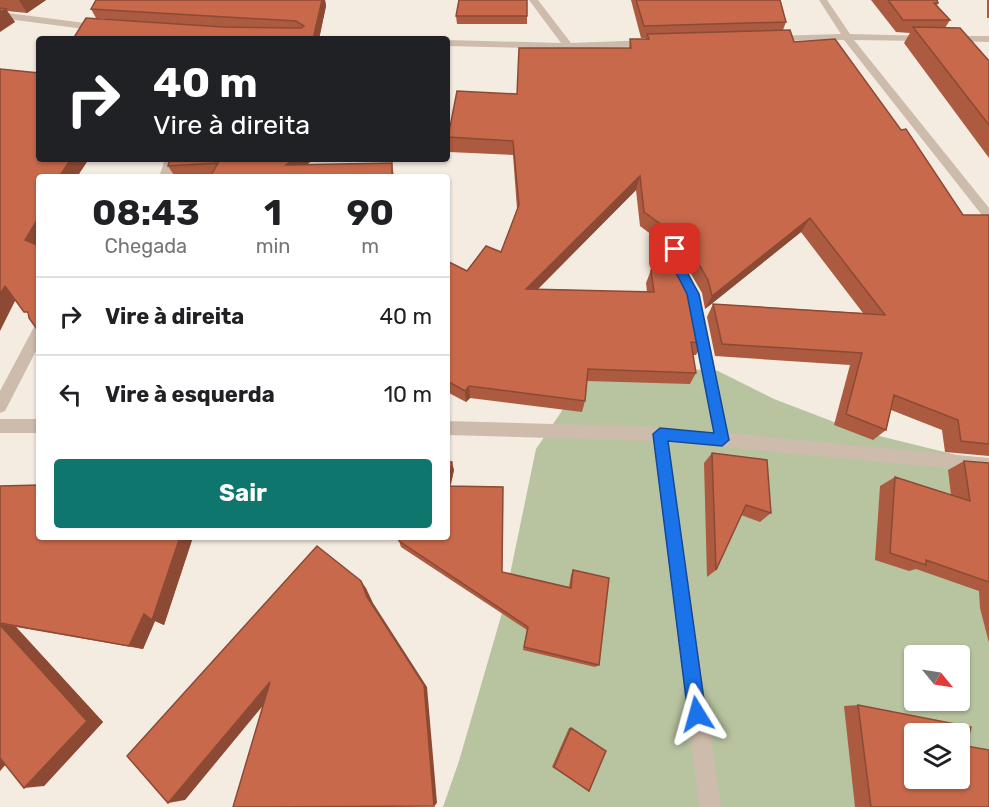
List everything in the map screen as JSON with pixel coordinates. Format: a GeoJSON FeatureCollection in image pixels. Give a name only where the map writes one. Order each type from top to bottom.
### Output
{"type":"FeatureCollection","features":[{"type":"Feature","properties":{"kind":"street"},"geometry":{"type":"LineString","coordinates":[[533,0],[568,46]]}},
{"type":"Feature","properties":{"kind":"street"},"geometry":{"type":"LineString","coordinates":[[823,0],[847,37],[989,216]]}},
{"type":"Feature","properties":{"kind":"street"},"geometry":{"type":"LineString","coordinates":[[0,15],[114,29]]}},
{"type":"Feature","properties":{"kind":"street"},"geometry":{"type":"LineString","coordinates":[[765,39],[847,37],[989,39]]}},
{"type":"Feature","properties":{"kind":"street"},"geometry":{"type":"LineString","coordinates":[[450,43],[568,46],[661,43]]}},
{"type":"Feature","properties":{"kind":"street"},"geometry":{"type":"LineString","coordinates":[[675,249],[675,261],[693,294],[722,440]]}},
{"type":"Feature","properties":{"kind":"street"},"geometry":{"type":"LineString","coordinates":[[0,406],[36,337]]}},
{"type":"Feature","properties":{"kind":"street"},"geometry":{"type":"LineString","coordinates":[[0,426],[36,426]]}},
{"type":"Feature","properties":{"kind":"street"},"geometry":{"type":"LineString","coordinates":[[450,428],[660,434],[989,465]]}},
{"type":"Feature","properties":{"kind":"street"},"geometry":{"type":"LineString","coordinates":[[660,434],[710,807]]}},
{"type":"Feature","properties":{"kind":"green space"},"geometry":{"type":"Polygon","coordinates":[[[677,368],[718,371],[774,399],[855,430],[989,463],[989,807],[443,807],[459,761],[502,613],[536,449],[578,387],[598,369],[677,368]]]}},
{"type":"Feature","properties":{"kind":"building"},"geometry":{"type":"Polygon","coordinates":[[[96,0],[322,0],[314,36],[75,36],[86,18],[223,27],[301,28],[304,26],[296,21],[91,9],[96,0]]]}},
{"type":"Feature","properties":{"kind":"building"},"geometry":{"type":"Polygon","coordinates":[[[459,0],[527,0],[527,16],[456,16],[459,0]]]}},
{"type":"Feature","properties":{"kind":"building"},"geometry":{"type":"Polygon","coordinates":[[[636,0],[780,0],[786,22],[644,26],[636,0]]]}},
{"type":"Feature","properties":{"kind":"building"},"geometry":{"type":"Polygon","coordinates":[[[888,0],[937,0],[938,3],[934,3],[950,20],[903,20],[888,0]]]}},
{"type":"Feature","properties":{"kind":"building"},"geometry":{"type":"Polygon","coordinates":[[[913,27],[960,28],[989,61],[989,125],[913,27]]]}},
{"type":"Feature","properties":{"kind":"building"},"geometry":{"type":"Polygon","coordinates":[[[790,30],[794,42],[835,39],[901,130],[906,129],[963,215],[989,215],[989,444],[961,441],[958,420],[894,395],[886,430],[846,414],[862,353],[722,344],[713,304],[885,315],[810,218],[712,296],[708,280],[689,247],[688,233],[680,228],[673,233],[644,212],[640,176],[526,289],[654,292],[651,270],[674,253],[690,282],[702,343],[691,342],[696,373],[588,369],[585,401],[469,386],[465,391],[450,383],[450,262],[467,271],[486,246],[501,252],[519,205],[513,141],[450,137],[457,91],[517,94],[519,48],[631,48],[630,39],[649,39],[647,34],[790,30]]]}},
{"type":"Feature","properties":{"kind":"building"},"geometry":{"type":"Polygon","coordinates":[[[0,69],[36,73],[36,162],[69,162],[61,174],[36,174],[36,222],[25,240],[36,245],[36,328],[29,318],[28,312],[24,312],[5,286],[0,294],[0,69]]]}},
{"type":"Feature","properties":{"kind":"building"},"geometry":{"type":"Polygon","coordinates":[[[169,162],[290,162],[286,165],[392,163],[392,174],[212,174],[218,163],[168,166],[169,162]]]}},
{"type":"Feature","properties":{"kind":"building"},"geometry":{"type":"Polygon","coordinates":[[[712,453],[767,460],[771,513],[746,505],[716,570],[712,453]]]}},
{"type":"Feature","properties":{"kind":"building"},"geometry":{"type":"Polygon","coordinates":[[[964,461],[989,463],[989,582],[926,560],[926,565],[890,553],[895,477],[970,501],[964,461]]]}},
{"type":"Feature","properties":{"kind":"building"},"geometry":{"type":"Polygon","coordinates":[[[36,485],[36,540],[179,540],[152,620],[144,614],[129,646],[0,623],[0,486],[36,485]]]}},
{"type":"Feature","properties":{"kind":"building"},"geometry":{"type":"Polygon","coordinates":[[[450,486],[503,487],[502,572],[571,588],[573,570],[609,578],[599,665],[524,647],[528,627],[399,541],[450,540],[450,486]]]}},
{"type":"Feature","properties":{"kind":"building"},"geometry":{"type":"Polygon","coordinates":[[[317,546],[361,581],[367,597],[424,685],[434,806],[233,807],[270,682],[168,803],[127,756],[317,546]]]}},
{"type":"Feature","properties":{"kind":"building"},"geometry":{"type":"Polygon","coordinates":[[[0,625],[87,721],[24,788],[0,758],[0,625]]]}},
{"type":"Feature","properties":{"kind":"building"},"geometry":{"type":"Polygon","coordinates":[[[858,705],[950,723],[904,723],[904,789],[970,789],[970,747],[989,750],[989,807],[871,807],[858,705]]]}},
{"type":"Feature","properties":{"kind":"building"},"geometry":{"type":"Polygon","coordinates":[[[571,728],[606,751],[589,791],[554,767],[571,728]]]}},
{"type":"Feature","properties":{"kind":"route"},"geometry":{"type":"LineString","coordinates":[[675,249],[675,261],[693,294],[722,440],[660,434],[697,714]]}}]}
